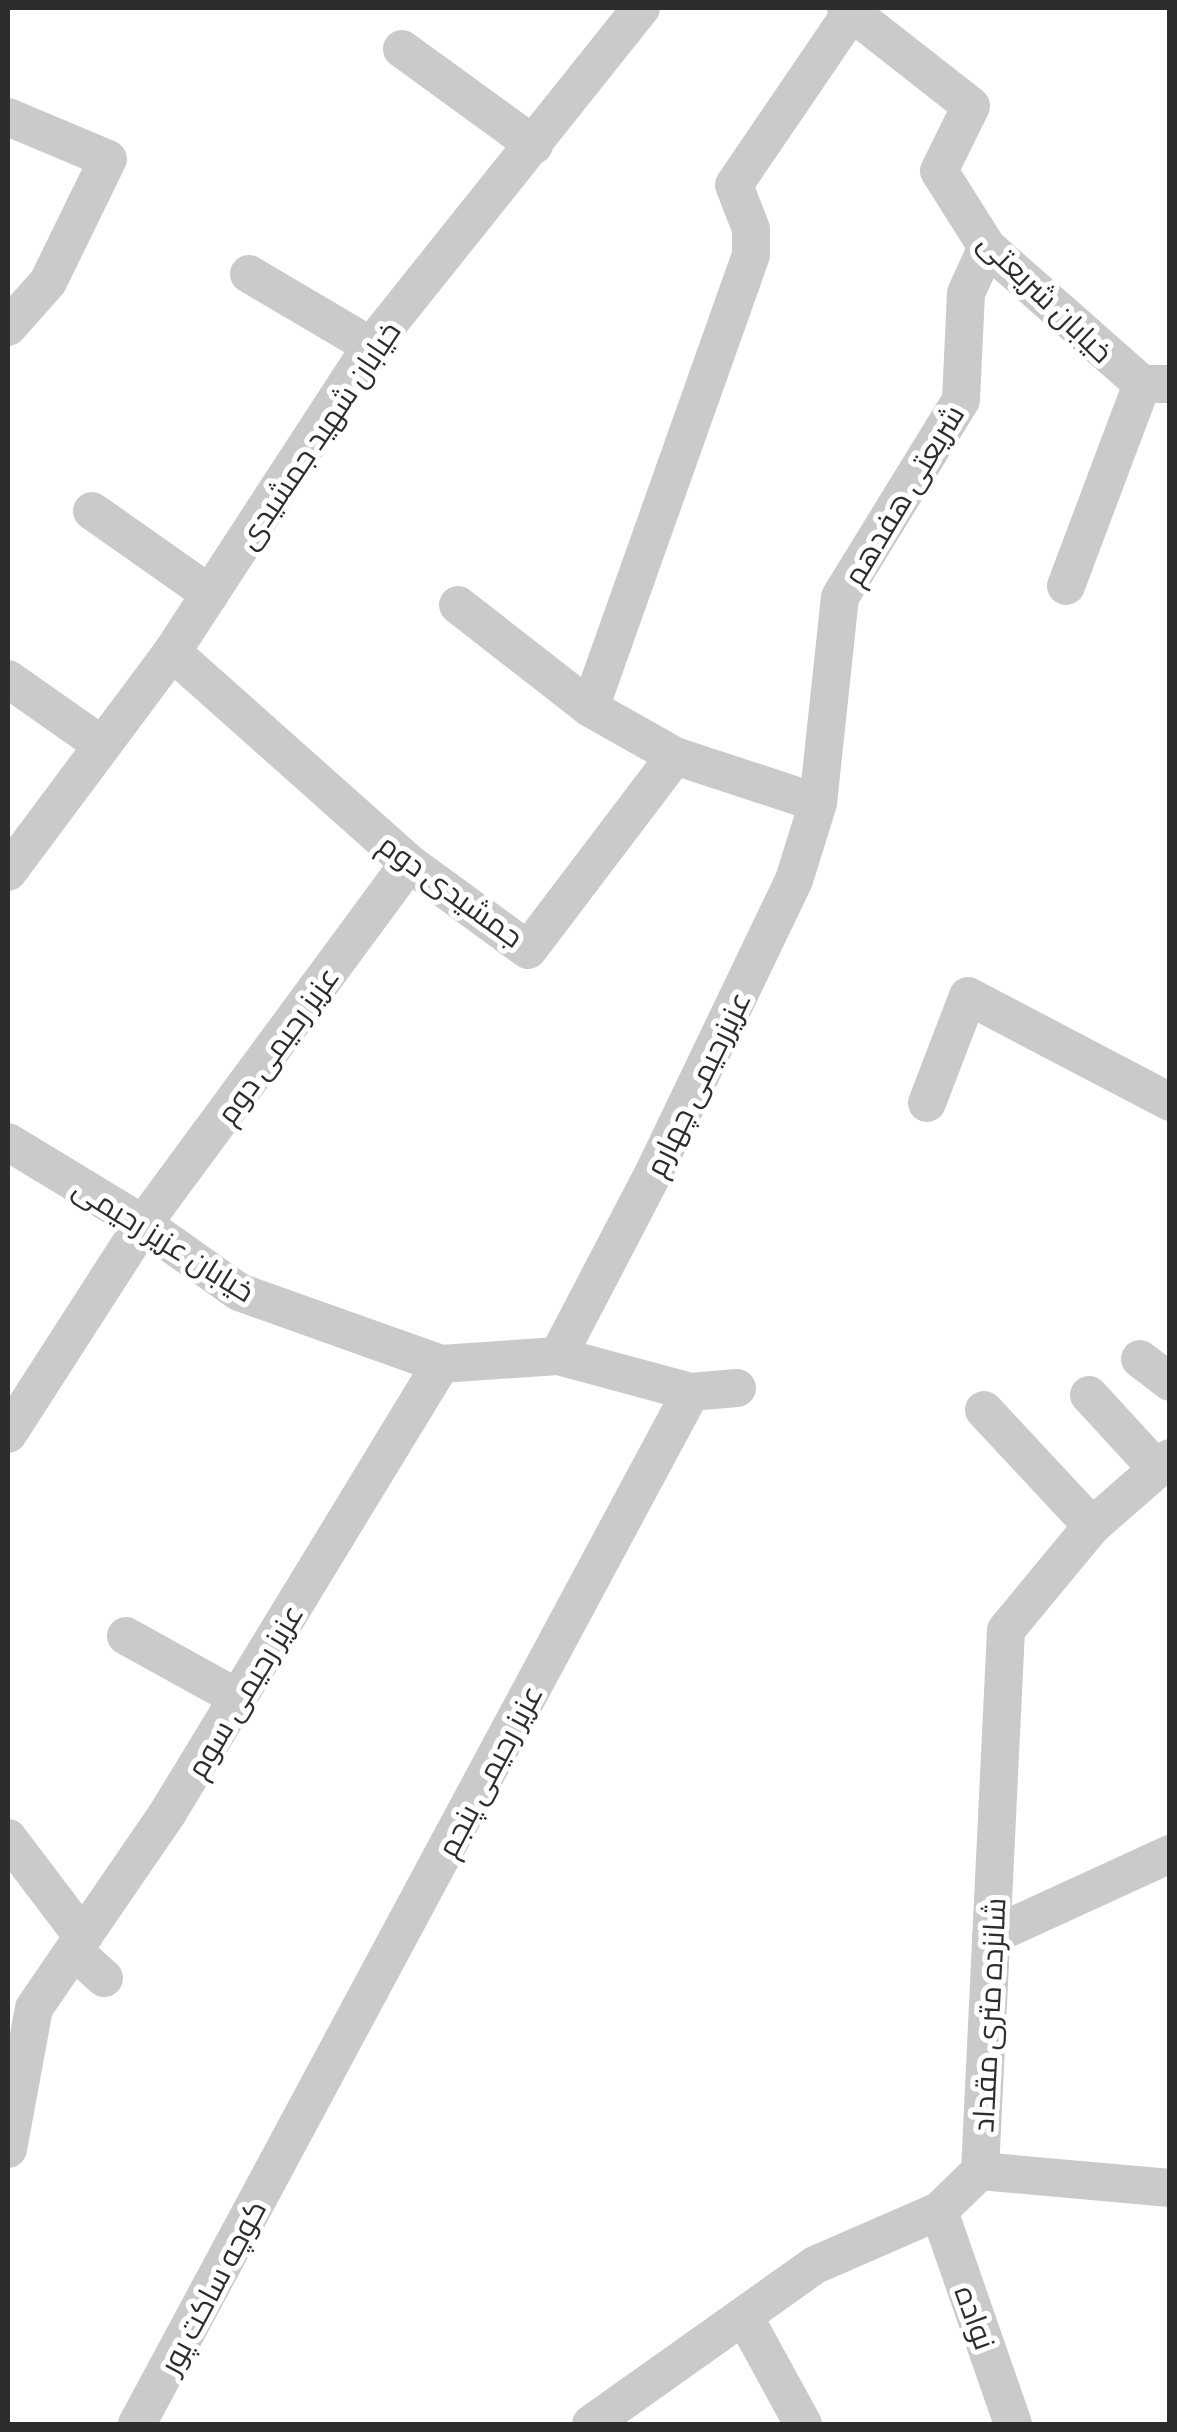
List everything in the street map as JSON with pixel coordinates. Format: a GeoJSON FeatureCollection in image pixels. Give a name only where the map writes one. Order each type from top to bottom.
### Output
{"type":"FeatureCollection","features":[{"type":"Feature","properties":{"kind":"street","name":"خیابان شهید جمشیدی"},"geometry":{"type":"LineString","coordinates":[[8,872],[19,834],[102,746],[172,652],[371,346],[641,8]]}},
{"type":"Feature","properties":{"kind":"street"},"geometry":{"type":"LineString","coordinates":[[590,708],[751,256],[751,229],[734,185],[849,10]]}},
{"type":"Feature","properties":{"kind":"street","name":"خیابان شریعتی"},"geometry":{"type":"LineString","coordinates":[[849,10],[971,106],[939,170],[987,247],[1156,384]]}},
{"type":"Feature","properties":{"kind":"street"},"geometry":{"type":"LineString","coordinates":[[402,49],[534,144]]}},
{"type":"Feature","properties":{"kind":"street"},"geometry":{"type":"LineString","coordinates":[[8,117],[108,159],[48,282],[8,327]]}},
{"type":"Feature","properties":{"kind":"street","name":"شریعتی هفدهم"},"geometry":{"type":"LineString","coordinates":[[818,803],[840,597],[961,400],[966,293],[987,247]]}},
{"type":"Feature","properties":{"kind":"street"},"geometry":{"type":"LineString","coordinates":[[249,274],[371,346]]}},
{"type":"Feature","properties":{"kind":"street"},"geometry":{"type":"LineString","coordinates":[[1066,586],[1156,384]]}},
{"type":"Feature","properties":{"kind":"street"},"geometry":{"type":"LineString","coordinates":[[92,511],[210,594]]}},
{"type":"Feature","properties":{"kind":"street"},"geometry":{"type":"LineString","coordinates":[[458,605],[590,708],[676,756],[818,803]]}},
{"type":"Feature","properties":{"kind":"street","name":"جمشیدی دوم"},"geometry":{"type":"LineString","coordinates":[[172,652],[409,863],[528,950],[676,756]]}},
{"type":"Feature","properties":{"kind":"street"},"geometry":{"type":"LineString","coordinates":[[8,679],[102,746]]}},
{"type":"Feature","properties":{"kind":"street","name":"عزیزرحیمی چهارم"},"geometry":{"type":"LineString","coordinates":[[558,1356],[654,1172],[794,880],[818,803]]}},
{"type":"Feature","properties":{"kind":"street","name":"عزیز رحیمی دوم"},"geometry":{"type":"LineString","coordinates":[[8,1434],[143,1224],[409,863]]}},
{"type":"Feature","properties":{"kind":"street"},"geometry":{"type":"LineString","coordinates":[[927,1103],[968,996],[1170,1102]]}},
{"type":"Feature","properties":{"kind":"street","name":"خیابان عزیز رحیمی"},"geometry":{"type":"LineString","coordinates":[[8,1142],[143,1224],[239,1292],[441,1364]]}},
{"type":"Feature","properties":{"kind":"street"},"geometry":{"type":"LineString","coordinates":[[441,1364],[558,1356],[690,1392],[737,1388]]}},
{"type":"Feature","properties":{"kind":"street","name":"عزیز رحیمی سوم"},"geometry":{"type":"LineString","coordinates":[[21,2003],[78,1944],[167,1814],[441,1364]]}},
{"type":"Feature","properties":{"kind":"street","name":"عزیز رحیمی پنجم"},"geometry":{"type":"LineString","coordinates":[[286,2148],[690,1392]]}},
{"type":"Feature","properties":{"kind":"street"},"geometry":{"type":"LineString","coordinates":[[1089,1395],[1163,1464]]}},
{"type":"Feature","properties":{"kind":"street"},"geometry":{"type":"LineString","coordinates":[[984,1410],[1092,1526]]}},
{"type":"Feature","properties":{"kind":"street","name":"شانزده متری مقداد"},"geometry":{"type":"LineString","coordinates":[[592,2424],[816,2264],[939,2211],[980,2172],[1006,1630],[1092,1526],[1163,1464]]}},
{"type":"Feature","properties":{"kind":"street"},"geometry":{"type":"LineString","coordinates":[[126,1636],[238,1698]]}},
{"type":"Feature","properties":{"kind":"street"},"geometry":{"type":"LineString","coordinates":[[8,1838],[104,1978]]}},
{"type":"Feature","properties":{"kind":"street"},"geometry":{"type":"LineString","coordinates":[[991,1936],[1170,1854]]}},
{"type":"Feature","properties":{"kind":"street"},"geometry":{"type":"LineString","coordinates":[[8,2149],[21,2003]]}},
{"type":"Feature","properties":{"kind":"street","name":"کوچه ساکت پور"},"geometry":{"type":"LineString","coordinates":[[137,2424],[286,2148]]}},
{"type":"Feature","properties":{"kind":"street"},"geometry":{"type":"LineString","coordinates":[[980,2172],[1170,2188]]}},
{"type":"Feature","properties":{"kind":"street","name":"نواده"},"geometry":{"type":"LineString","coordinates":[[939,2211],[1013,2424]]}},
{"type":"Feature","properties":{"kind":"street"},"geometry":{"type":"LineString","coordinates":[[745,2318],[803,2424]]}}]}
